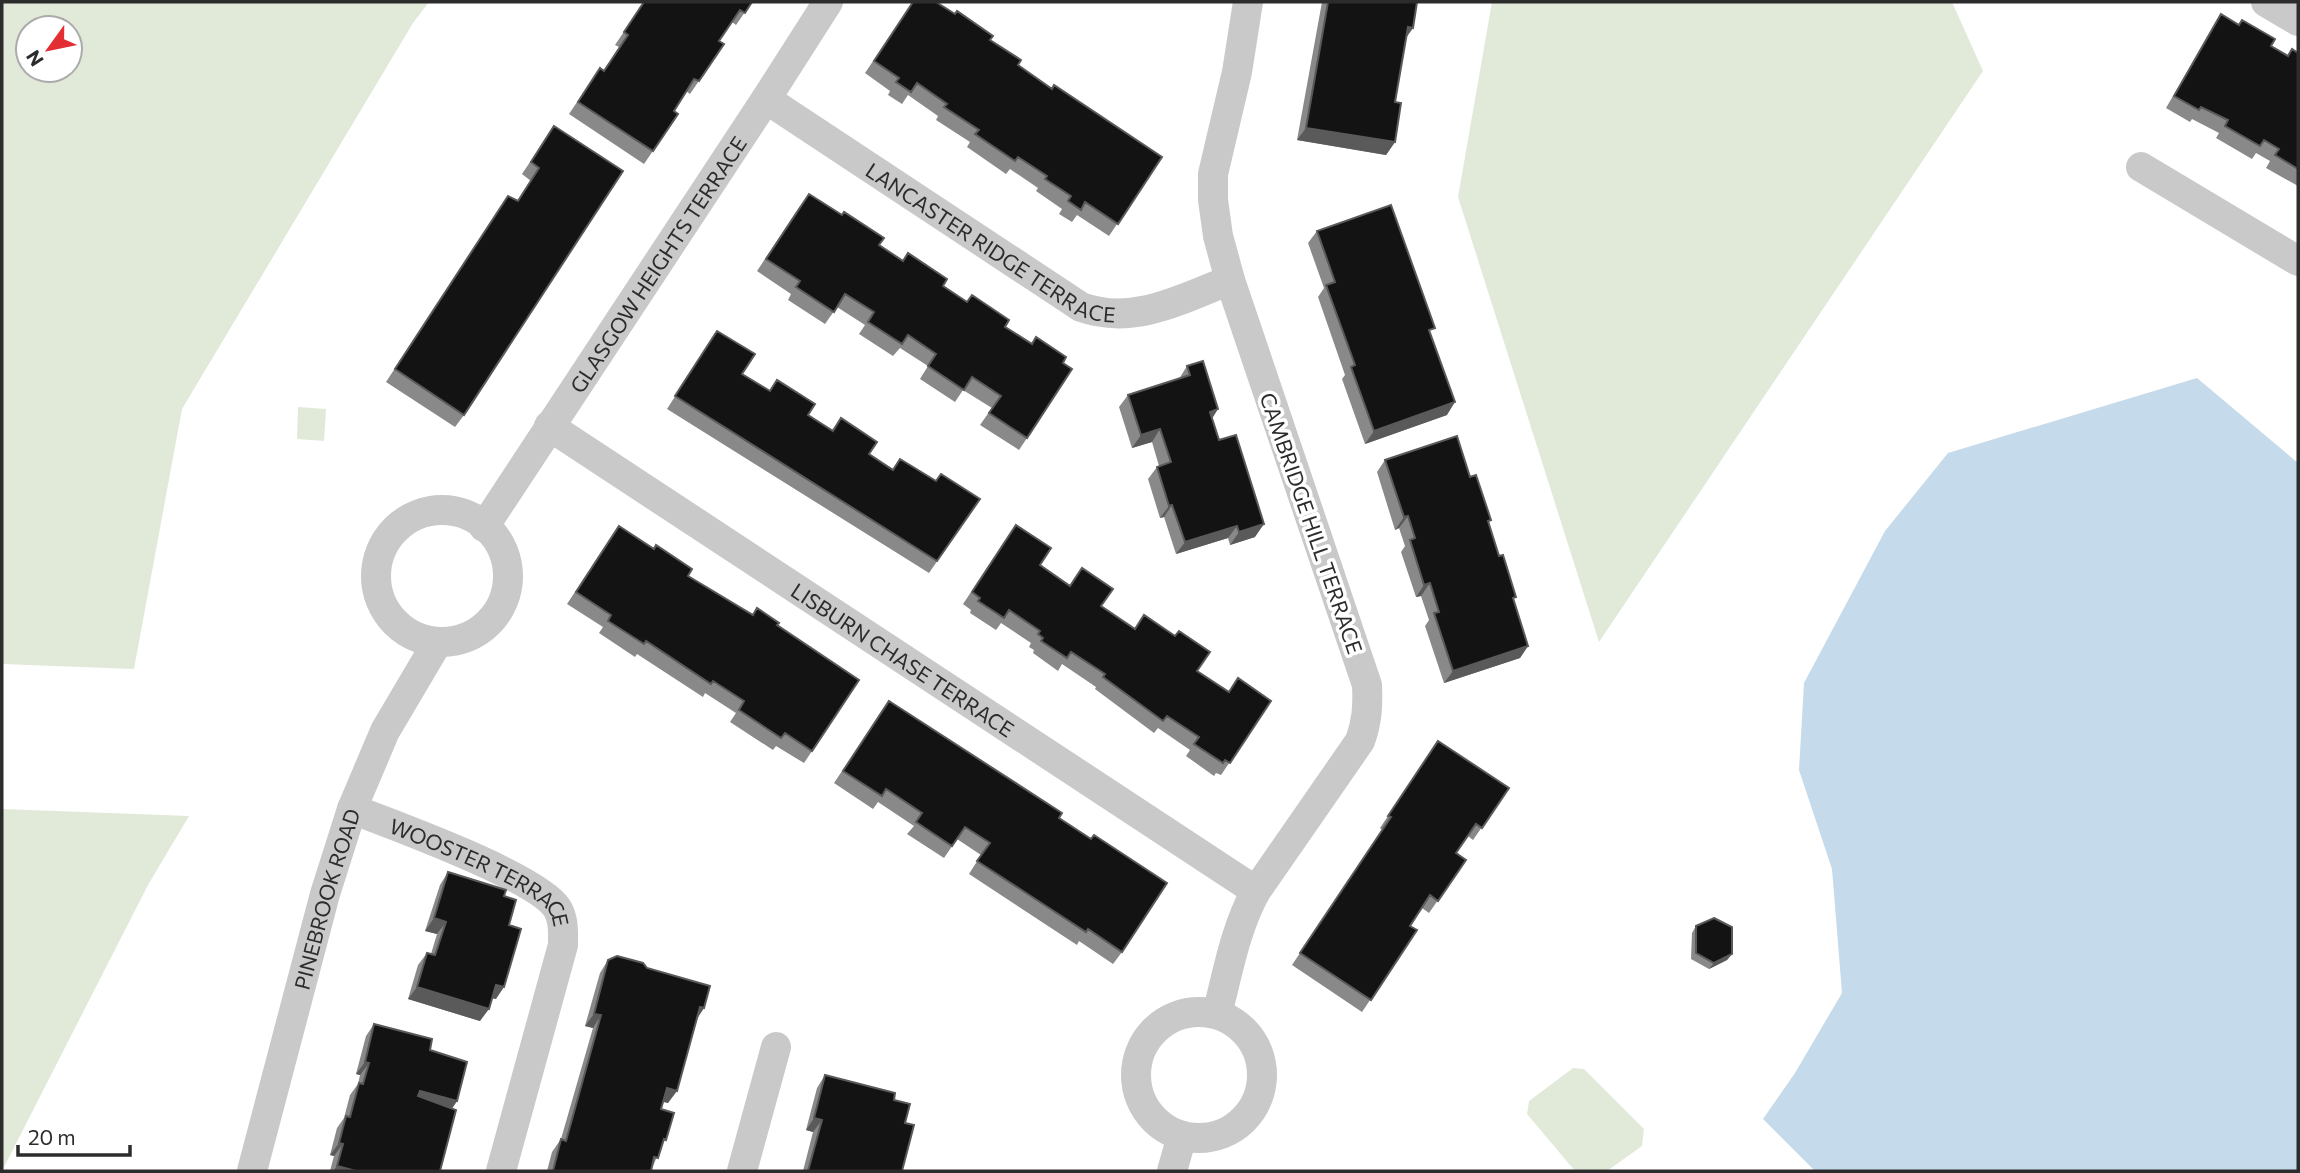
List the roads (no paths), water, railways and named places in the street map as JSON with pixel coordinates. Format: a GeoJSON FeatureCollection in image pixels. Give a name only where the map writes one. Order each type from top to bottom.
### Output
{"type":"FeatureCollection","features":[{"type":"Feature","properties":{"kind":"street","name":"GLASGOW HEIGHTS TERRACE"},"geometry":{"type":"LineString","coordinates":[[484,527],[828,2]]}},
{"type":"Feature","properties":{"kind":"street","name":"CAMBRIDGE HILL TERRACE"},"geometry":{"type":"LineString","coordinates":[[1217,1014],[1239,928],[1256,891],[1360,741],[1368,702],[1367,685],[1230,280],[1218,236],[1213,174],[1237,72],[1248,2]]}},
{"type":"Feature","properties":{"kind":"street"},"geometry":{"type":"LineString","coordinates":[[2266,2],[2298,21]]}},
{"type":"Feature","properties":{"kind":"street","name":"LANCASTER RIDGE TERRACE"},"geometry":{"type":"LineString","coordinates":[[766,99],[1081,307],[1109,314],[1144,312],[1230,280]]}},
{"type":"Feature","properties":{"kind":"street"},"geometry":{"type":"LineString","coordinates":[[2141,166],[2298,261]]}},
{"type":"Feature","properties":{"kind":"street","name":"LISBURN CHASE TERRACE"},"geometry":{"type":"LineString","coordinates":[[549,426],[1256,891]]}},
{"type":"Feature","properties":{"kind":"street"},"geometry":{"type":"LineString","coordinates":[[458,511],[475,519],[502,547],[508,566],[508,586],[502,606],[491,622],[475,634],[456,641],[436,643],[417,638],[399,628],[386,612],[378,593],[375,573],[379,552],[389,535],[404,521],[421,513],[458,511]]}},
{"type":"Feature","properties":{"kind":"street","name":"PINEBROOK ROAD"},"geometry":{"type":"LineString","coordinates":[[252,1171],[325,894],[352,809],[385,731],[436,643]]}},
{"type":"Feature","properties":{"kind":"street","name":"WOOSTER TERRACE"},"geometry":{"type":"LineString","coordinates":[[352,809],[500,870],[537,890],[556,907],[563,927],[563,945],[501,1171]]}},
{"type":"Feature","properties":{"kind":"street"},"geometry":{"type":"LineString","coordinates":[[1199,1011],[1217,1014],[1234,1022],[1256,1049],[1262,1066],[1261,1084],[1256,1101],[1247,1116],[1234,1128],[1209,1137],[1182,1136],[1165,1129],[1151,1117],[1141,1102],[1136,1084],[1136,1066],[1141,1048],[1150,1033],[1164,1021],[1199,1011]]}},
{"type":"Feature","properties":{"kind":"street"},"geometry":{"type":"LineString","coordinates":[[742,1171],[776,1047]]}},
{"type":"Feature","properties":{"kind":"street"},"geometry":{"type":"LineString","coordinates":[[1172,1171],[1182,1136]]}},
{"type":"Feature","properties":{"kind":"water"},"geometry":{"type":"Polygon","coordinates":[[[2197,378],[2298,463],[2298,1171],[1815,1171],[1763,1119],[1795,1073],[1842,993],[1832,869],[1799,770],[1804,683],[1885,531],[1948,453],[2197,378]]]}}]}
